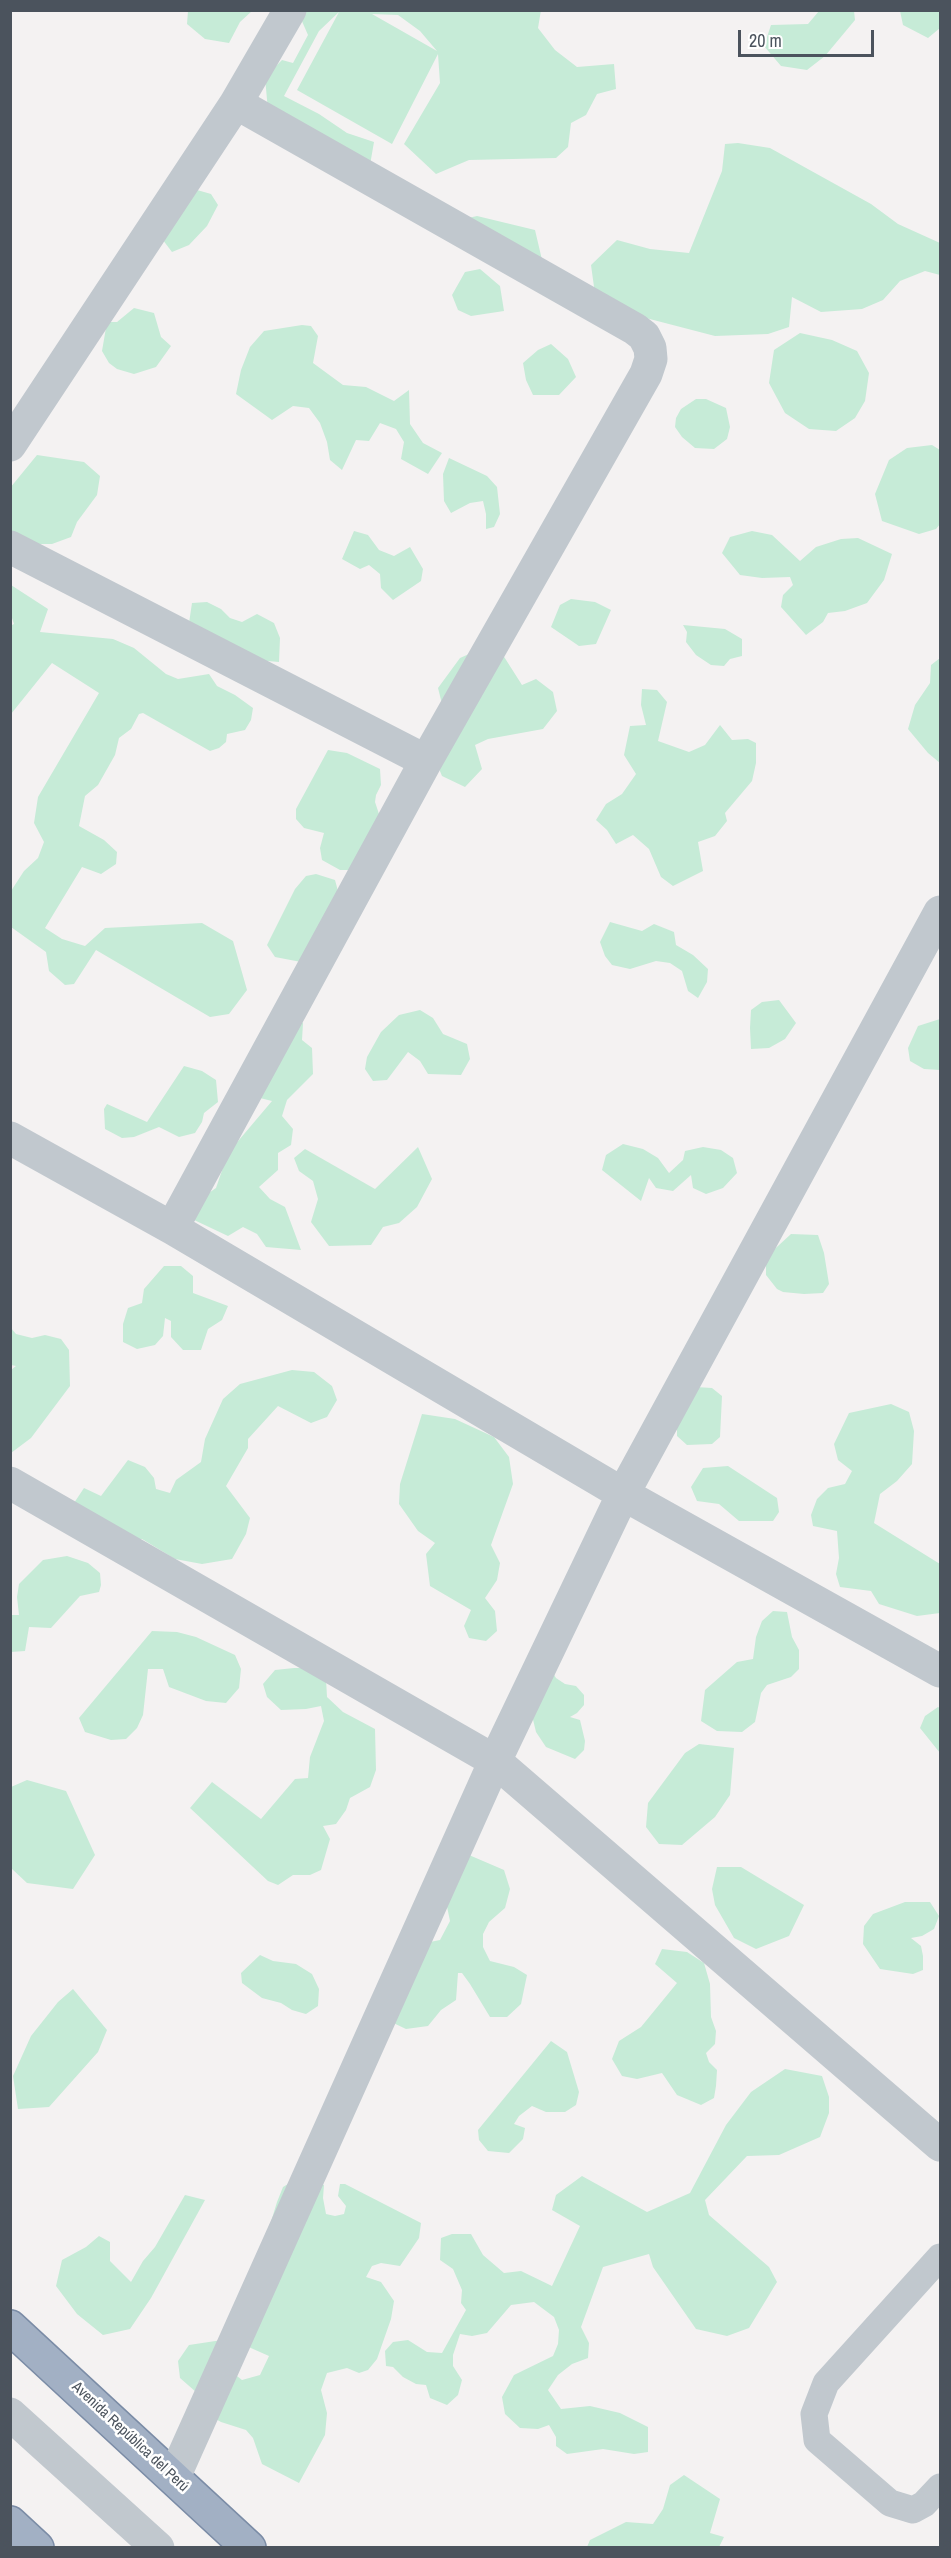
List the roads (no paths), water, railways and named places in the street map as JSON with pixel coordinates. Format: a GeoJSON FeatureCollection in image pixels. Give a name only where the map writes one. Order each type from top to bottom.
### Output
{"type":"FeatureCollection","features":[{"type":"Feature","properties":{"kind":"highway","name":"Avenida República del Perú"},"geometry":{"type":"LineString","coordinates":[[10,2328],[249,2547]]}},
{"type":"Feature","properties":{"kind":"highway"},"geometry":{"type":"LineString","coordinates":[[10,2523],[37,2547]]}},
{"type":"Feature","properties":{"kind":"street"},"geometry":{"type":"LineString","coordinates":[[10,445],[236,103],[290,10]]}},
{"type":"Feature","properties":{"kind":"street"},"geometry":{"type":"LineString","coordinates":[[172,1228],[426,761],[646,374],[651,359],[650,348],[644,336],[635,329],[236,103]]}},
{"type":"Feature","properties":{"kind":"street"},"geometry":{"type":"LineString","coordinates":[[10,547],[426,761]]}},
{"type":"Feature","properties":{"kind":"street"},"geometry":{"type":"LineString","coordinates":[[174,2477],[495,1761],[623,1494],[940,912]]}},
{"type":"Feature","properties":{"kind":"street"},"geometry":{"type":"LineString","coordinates":[[10,1138],[172,1228],[623,1494],[940,1671]]}},
{"type":"Feature","properties":{"kind":"street"},"geometry":{"type":"LineString","coordinates":[[10,1483],[495,1761],[940,2145]]}},
{"type":"Feature","properties":{"kind":"street"},"geometry":{"type":"LineString","coordinates":[[10,2414],[158,2547]]}},
{"type":"Feature","properties":{"kind":"lane"},"geometry":{"type":"LineString","coordinates":[[940,2257],[826,2383],[814,2414],[817,2440],[890,2503],[913,2511],[924,2504],[940,2487]]}}]}
